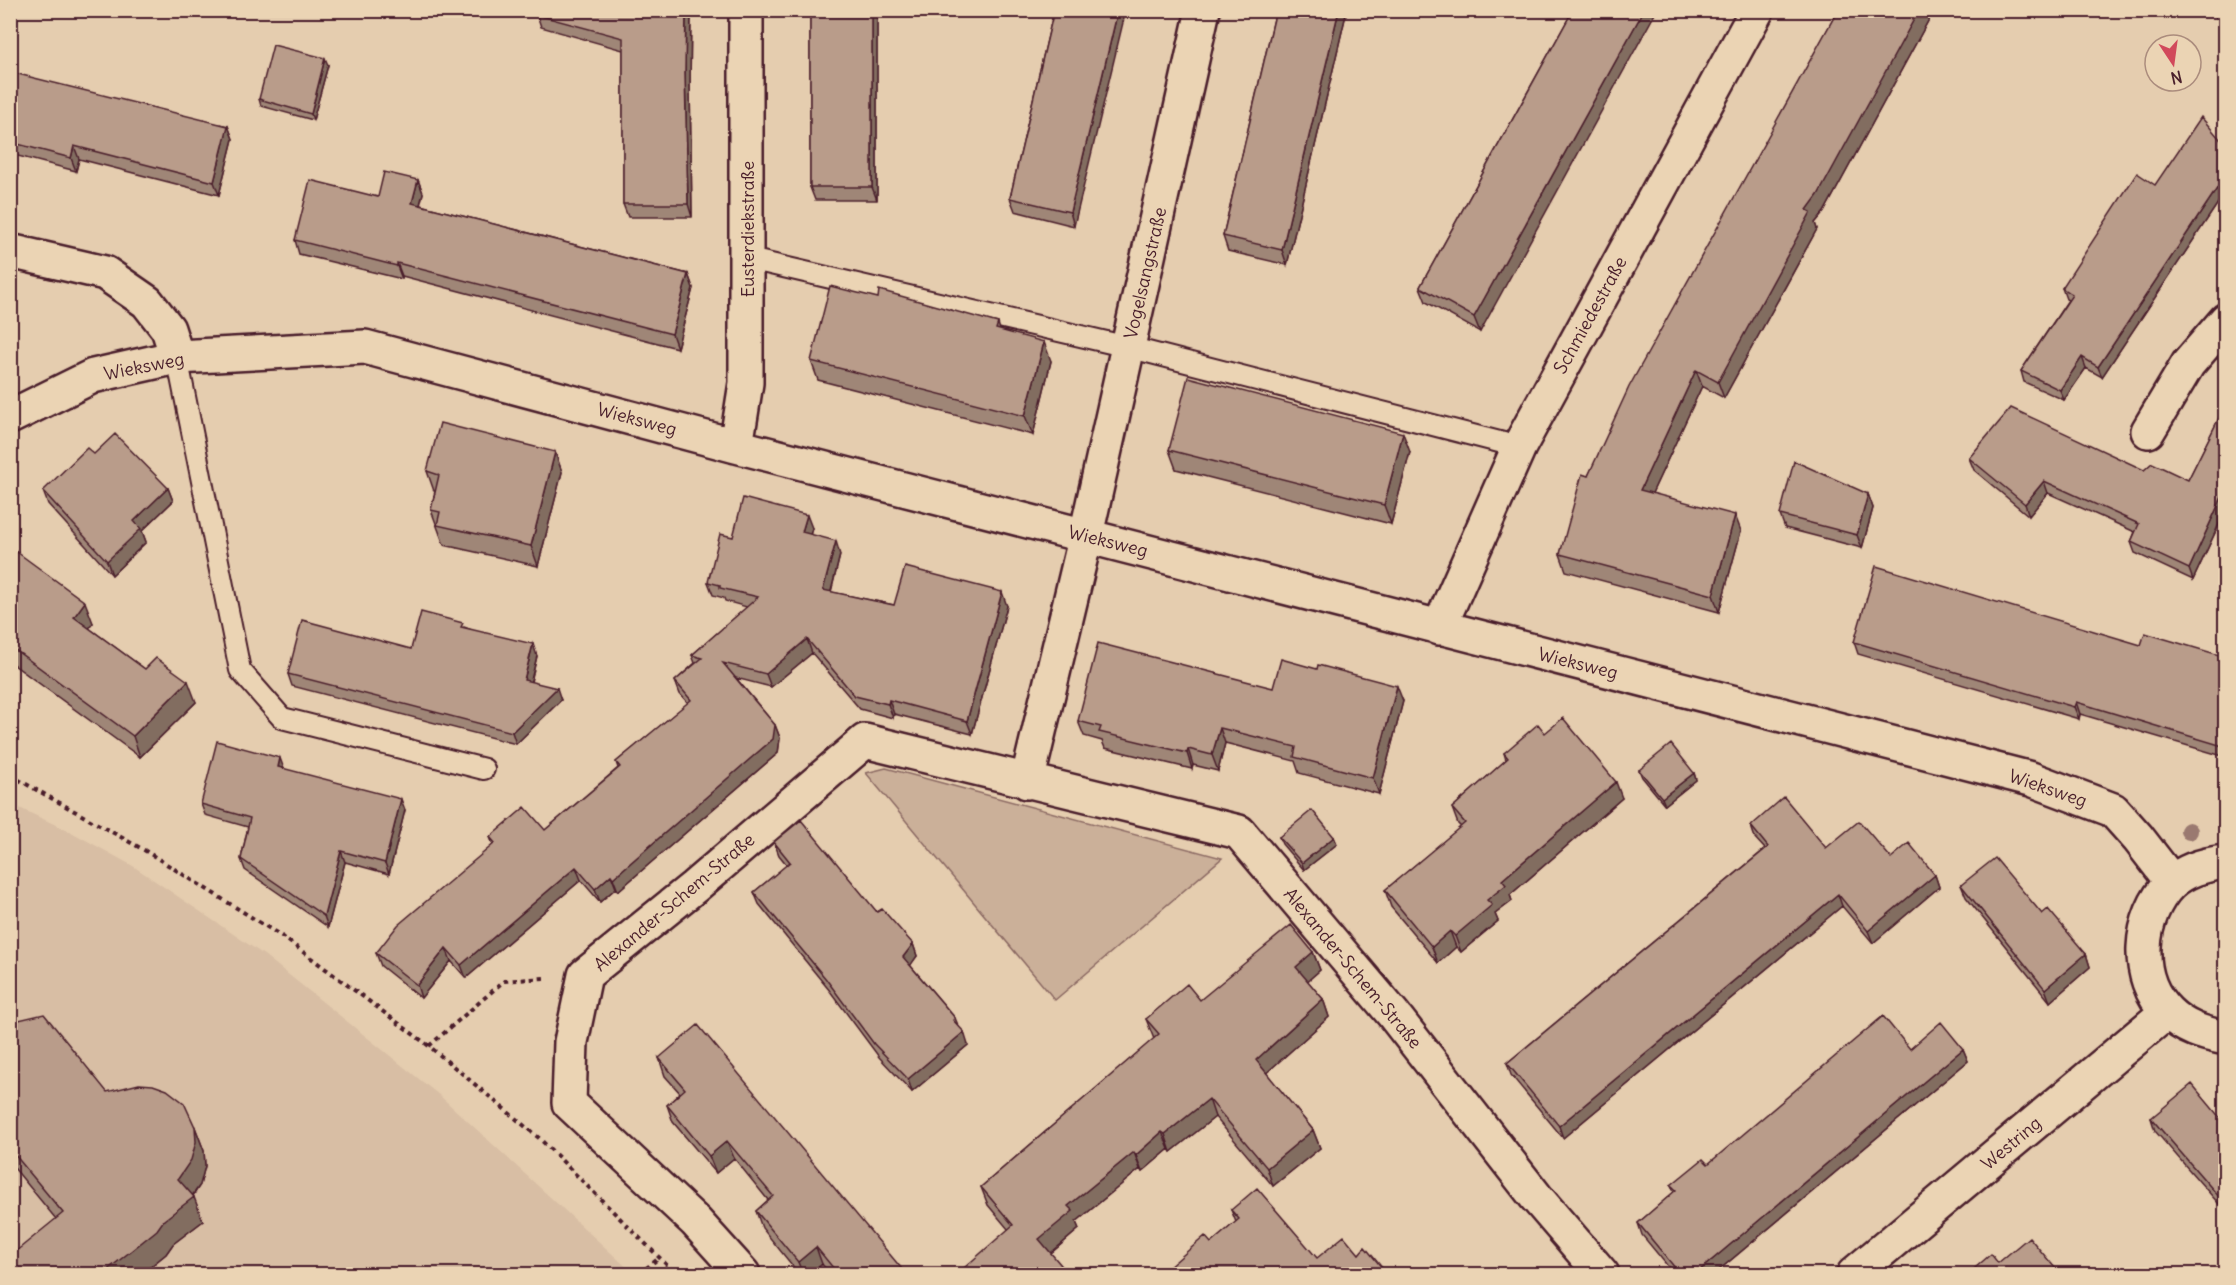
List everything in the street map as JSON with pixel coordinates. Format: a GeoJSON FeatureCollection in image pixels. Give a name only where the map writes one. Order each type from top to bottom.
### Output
{"type":"FeatureCollection","features":[{"type":"Feature","properties":{"kind":"street","name":"Eusterdiekstraße"},"geometry":{"type":"LineString","coordinates":[[736,446],[746,383],[746,10]]}},
{"type":"Feature","properties":{"kind":"street","name":"Vogelsangstraße"},"geometry":{"type":"LineString","coordinates":[[1086,535],[1203,10]]}},
{"type":"Feature","properties":{"kind":"street","name":"Schmiedestraße"},"geometry":{"type":"LineString","coordinates":[[1439,628],[1519,447],[1757,10]]}},
{"type":"Feature","properties":{"kind":"street"},"geometry":{"type":"LineString","coordinates":[[10,251],[105,273],[147,302],[168,329],[177,357]]}},
{"type":"Feature","properties":{"kind":"street"},"geometry":{"type":"LineString","coordinates":[[2148,431],[2188,364],[2226,320]]}},
{"type":"Feature","properties":{"kind":"street","name":"Wieksweg"},"geometry":{"type":"LineString","coordinates":[[10,417],[93,376],[177,357],[365,347],[736,446],[2031,779],[2114,810],[2139,838],[2172,882]]}},
{"type":"Feature","properties":{"kind":"street"},"geometry":{"type":"LineString","coordinates":[[1027,782],[1086,535]]}},
{"type":"Feature","properties":{"kind":"street","name":"Alexander-Schem-Straße"},"geometry":{"type":"LineString","coordinates":[[743,1275],[696,1222],[569,1103],[571,1042],[585,975],[694,887],[865,741],[1239,832],[1399,1022],[1529,1188],[1602,1275]]}},
{"type":"Feature","properties":{"kind":"street"},"geometry":{"type":"LineString","coordinates":[[2226,862],[2204,865],[2172,882],[2152,909],[2143,944],[2148,981],[2167,1012],[2197,1032],[2226,1038]]}},
{"type":"Feature","properties":{"kind":"street","name":"Westring"},"geometry":{"type":"LineString","coordinates":[[1854,1275],[2167,1012]]}},
{"type":"Feature","properties":{"kind":"lane"},"geometry":{"type":"LineString","coordinates":[[747,263],[762,262],[1128,347],[1519,447]]}},
{"type":"Feature","properties":{"kind":"lane"},"geometry":{"type":"LineString","coordinates":[[177,357],[240,669],[282,718],[484,769]]}},
{"type":"Feature","properties":{"kind":"path"},"geometry":{"type":"LineString","coordinates":[[10,775],[144,850],[283,937],[429,1046],[538,1138],[676,1275]]}},
{"type":"Feature","properties":{"kind":"path"},"geometry":{"type":"LineString","coordinates":[[429,1046],[504,981],[585,975]]}},
{"type":"Feature","properties":{"kind":"path"},"geometry":{"type":"LineString","coordinates":[[639,1275],[660,1258]]}},
{"type":"Feature","properties":{"kind":"shaded area"},"geometry":{"type":"Polygon","coordinates":[[[886,768],[1222,858],[1055,1000],[866,773],[886,768]]]}},
{"type":"Feature","properties":{"kind":"shaded area"},"geometry":{"type":"Polygon","coordinates":[[[11,804],[73,833],[133,866],[264,955],[439,1095],[634,1274],[11,1274],[11,804]]]}},
{"type":"Feature","properties":{"kind":"building"},"geometry":{"type":"Polygon","coordinates":[[[537,10],[686,10],[688,204],[623,204],[623,38],[537,15],[537,10]]]}},
{"type":"Feature","properties":{"kind":"building"},"geometry":{"type":"Polygon","coordinates":[[[810,10],[872,10],[872,187],[810,187],[810,10]]]}},
{"type":"Feature","properties":{"kind":"building"},"geometry":{"type":"Polygon","coordinates":[[[1054,10],[1118,10],[1070,212],[1010,198],[1054,10]]]}},
{"type":"Feature","properties":{"kind":"building"},"geometry":{"type":"Polygon","coordinates":[[[1276,10],[1339,10],[1282,250],[1223,236],[1276,10]]]}},
{"type":"Feature","properties":{"kind":"building"},"geometry":{"type":"Polygon","coordinates":[[[1573,10],[1644,10],[1474,317],[1420,287],[1573,10]]]}},
{"type":"Feature","properties":{"kind":"building"},"geometry":{"type":"Polygon","coordinates":[[[1838,10],[1919,10],[1818,195],[1807,210],[1811,212],[1718,382],[1696,370],[1640,490],[1735,515],[1713,595],[1560,554],[1582,474],[1588,476],[1629,387],[1838,10]]]}},
{"type":"Feature","properties":{"kind":"building"},"geometry":{"type":"Polygon","coordinates":[[[2216,10],[2226,10],[2226,22],[2216,10]]]}},
{"type":"Feature","properties":{"kind":"building"},"geometry":{"type":"Polygon","coordinates":[[[273,45],[325,58],[311,114],[259,99],[273,45]]]}},
{"type":"Feature","properties":{"kind":"building"},"geometry":{"type":"Polygon","coordinates":[[[14,73],[228,126],[214,182],[74,146],[71,158],[10,142],[10,84],[14,73]]]}},
{"type":"Feature","properties":{"kind":"building"},"geometry":{"type":"Polygon","coordinates":[[[2201,117],[2226,146],[2226,175],[2098,367],[2082,357],[2060,390],[2021,371],[2072,295],[2062,288],[2137,173],[2155,185],[2201,117]]]}},
{"type":"Feature","properties":{"kind":"building"},"geometry":{"type":"Polygon","coordinates":[[[384,172],[418,180],[412,203],[688,274],[672,334],[397,263],[397,266],[295,240],[310,180],[378,197],[384,172]]]}},
{"type":"Feature","properties":{"kind":"building"},"geometry":{"type":"Polygon","coordinates":[[[830,286],[878,298],[879,290],[998,323],[996,329],[1044,342],[1025,416],[811,361],[830,286]]]}},
{"type":"Feature","properties":{"kind":"building"},"geometry":{"type":"Polygon","coordinates":[[[1188,377],[1403,433],[1384,505],[1169,450],[1188,377]]]}},
{"type":"Feature","properties":{"kind":"building"},"geometry":{"type":"Polygon","coordinates":[[[2226,404],[2226,488],[2189,569],[2131,542],[2139,524],[2044,481],[2025,504],[1969,458],[2011,408],[2144,470],[2152,463],[2188,480],[2226,404]]]}},
{"type":"Feature","properties":{"kind":"building"},"geometry":{"type":"Polygon","coordinates":[[[440,423],[555,452],[531,546],[437,525],[440,512],[431,510],[439,475],[427,471],[440,423]]]}},
{"type":"Feature","properties":{"kind":"building"},"geometry":{"type":"Polygon","coordinates":[[[115,434],[168,488],[134,521],[141,529],[107,561],[43,491],[87,448],[94,454],[115,434]]]}},
{"type":"Feature","properties":{"kind":"building"},"geometry":{"type":"Polygon","coordinates":[[[1794,461],[1868,494],[1857,535],[1780,515],[1794,461]]]}},
{"type":"Feature","properties":{"kind":"building"},"geometry":{"type":"Polygon","coordinates":[[[743,498],[807,515],[802,532],[836,541],[823,590],[894,605],[905,567],[1002,592],[967,721],[889,700],[888,704],[855,696],[807,639],[766,674],[723,663],[775,725],[773,739],[613,878],[611,875],[595,889],[576,867],[461,965],[446,948],[417,985],[376,953],[398,925],[495,843],[490,837],[525,807],[545,830],[620,767],[616,762],[691,700],[675,681],[702,658],[692,655],[758,597],[720,588],[720,585],[708,582],[720,534],[733,537],[743,498]]]}},
{"type":"Feature","properties":{"kind":"building"},"geometry":{"type":"Polygon","coordinates":[[[10,547],[85,602],[74,617],[145,669],[156,658],[188,681],[133,736],[10,646],[10,547]]]}},
{"type":"Feature","properties":{"kind":"building"},"geometry":{"type":"Polygon","coordinates":[[[1876,566],[2141,645],[2145,633],[2226,657],[2226,747],[2076,702],[2074,707],[1854,642],[1876,566]]]}},
{"type":"Feature","properties":{"kind":"building"},"geometry":{"type":"Polygon","coordinates":[[[421,612],[463,623],[461,627],[533,644],[524,680],[557,688],[512,732],[288,674],[302,620],[411,649],[421,612]]]}},
{"type":"Feature","properties":{"kind":"building"},"geometry":{"type":"Polygon","coordinates":[[[1098,643],[1273,688],[1281,659],[1317,669],[1318,665],[1397,686],[1373,778],[1294,757],[1296,747],[1220,728],[1212,755],[1188,749],[1187,753],[1099,732],[1101,727],[1078,721],[1098,643]]]}},
{"type":"Feature","properties":{"kind":"building"},"geometry":{"type":"Polygon","coordinates":[[[1563,718],[1616,782],[1502,880],[1506,885],[1487,900],[1492,905],[1455,936],[1450,931],[1432,947],[1385,890],[1465,823],[1452,808],[1508,758],[1504,753],[1538,724],[1545,733],[1563,718]]]}},
{"type":"Feature","properties":{"kind":"building"},"geometry":{"type":"Polygon","coordinates":[[[217,741],[280,758],[278,767],[401,799],[385,863],[341,851],[324,916],[241,859],[250,818],[201,804],[217,741]]]}},
{"type":"Feature","properties":{"kind":"building"},"geometry":{"type":"Polygon","coordinates":[[[1671,744],[1694,773],[1662,798],[1639,770],[1671,744]]]}},
{"type":"Feature","properties":{"kind":"building"},"geometry":{"type":"Polygon","coordinates":[[[1784,797],[1826,848],[1859,821],[1891,858],[1909,843],[1935,875],[1868,931],[1838,894],[1559,1126],[1507,1063],[1768,847],[1751,826],[1784,797]]]}},
{"type":"Feature","properties":{"kind":"building"},"geometry":{"type":"Polygon","coordinates":[[[1312,810],[1334,837],[1302,863],[1279,837],[1312,810]]]}},
{"type":"Feature","properties":{"kind":"building"},"geometry":{"type":"Polygon","coordinates":[[[801,820],[877,912],[882,909],[913,944],[903,957],[955,1018],[953,1020],[964,1032],[908,1079],[874,1044],[826,979],[754,892],[790,862],[774,842],[801,820]]]}},
{"type":"Feature","properties":{"kind":"building"},"geometry":{"type":"Polygon","coordinates":[[[1995,858],[2042,914],[2048,909],[2086,954],[2045,989],[1961,885],[1995,858]]]}},
{"type":"Feature","properties":{"kind":"building"},"geometry":{"type":"Polygon","coordinates":[[[1291,925],[1313,952],[1296,967],[1323,999],[1256,1060],[1313,1130],[1267,1168],[1209,1099],[1165,1134],[1162,1132],[1136,1155],[1134,1152],[1068,1206],[1073,1211],[1039,1239],[1066,1271],[1062,1275],[956,1275],[1013,1225],[981,1187],[1159,1034],[1146,1019],[1187,984],[1200,1000],[1291,925]]]}},
{"type":"Feature","properties":{"kind":"building"},"geometry":{"type":"Polygon","coordinates":[[[44,1014],[107,1092],[139,1084],[153,1085],[167,1090],[184,1103],[195,1127],[196,1142],[191,1160],[178,1179],[194,1197],[101,1275],[10,1275],[10,1256],[63,1213],[10,1149],[10,1022],[44,1014]]]}},
{"type":"Feature","properties":{"kind":"building"},"geometry":{"type":"Polygon","coordinates":[[[1883,1016],[1910,1049],[1941,1022],[1963,1049],[1694,1275],[1681,1275],[1638,1223],[1676,1190],[1671,1185],[1703,1159],[1708,1164],[1883,1016]]]}},
{"type":"Feature","properties":{"kind":"building"},"geometry":{"type":"Polygon","coordinates":[[[698,1025],[907,1275],[839,1275],[816,1247],[798,1262],[756,1211],[773,1196],[727,1141],[709,1156],[667,1105],[685,1089],[659,1058],[698,1025]]]}},
{"type":"Feature","properties":{"kind":"building"},"geometry":{"type":"Polygon","coordinates":[[[2192,1084],[2226,1125],[2226,1196],[2221,1199],[2151,1118],[2192,1084]]]}},
{"type":"Feature","properties":{"kind":"building"},"geometry":{"type":"Polygon","coordinates":[[[1257,1188],[1317,1258],[1344,1236],[1359,1254],[1365,1247],[1388,1275],[1286,1275],[1284,1273],[1282,1275],[1160,1275],[1205,1236],[1211,1243],[1239,1219],[1231,1210],[1257,1188]]]}},
{"type":"Feature","properties":{"kind":"building"},"geometry":{"type":"Polygon","coordinates":[[[2029,1237],[2061,1275],[1967,1275],[1991,1254],[1998,1263],[2029,1237]]]}},
{"type":"Feature","properties":{"kind":"building"},"geometry":{"type":"Polygon","coordinates":[[[1559,1269],[1564,1275],[1553,1275],[1559,1269]]]}}]}
